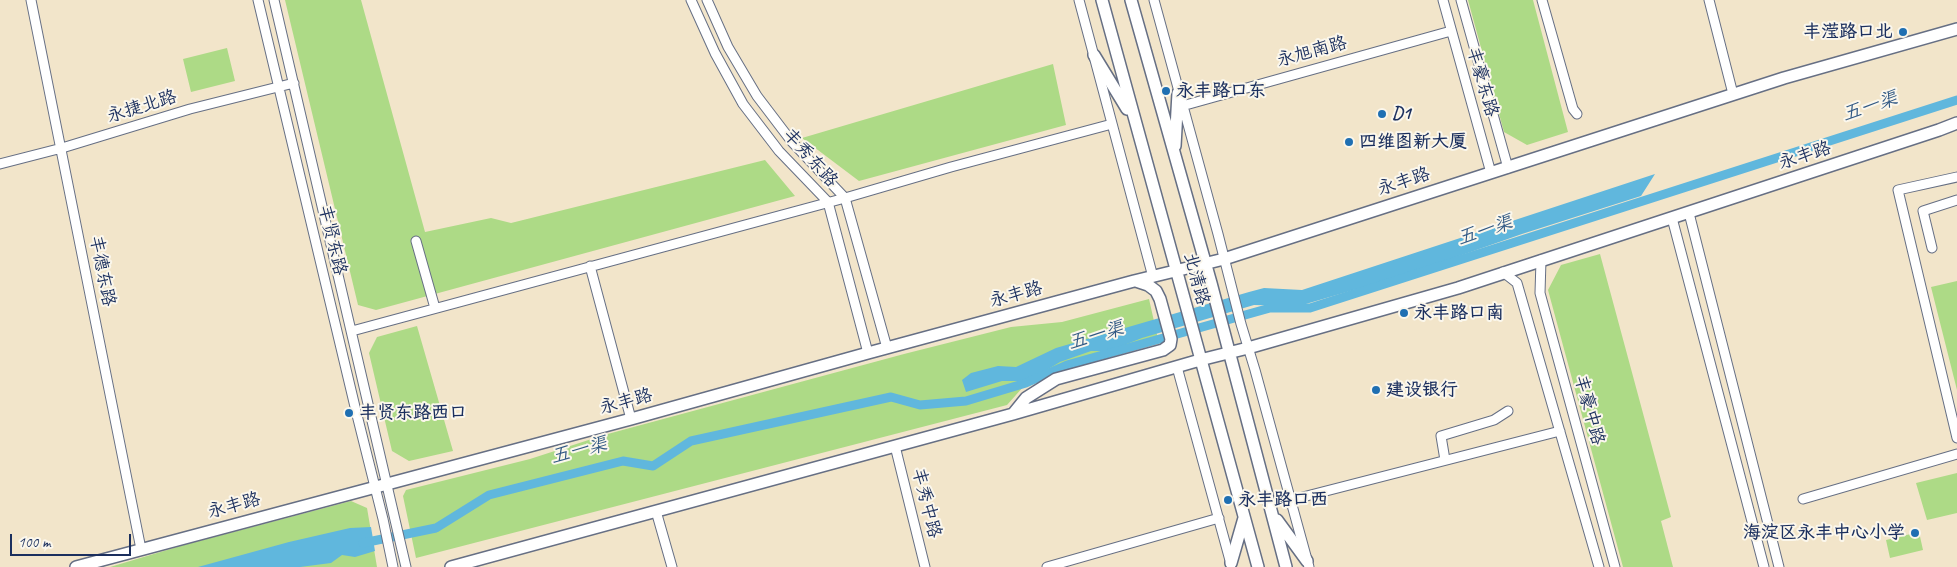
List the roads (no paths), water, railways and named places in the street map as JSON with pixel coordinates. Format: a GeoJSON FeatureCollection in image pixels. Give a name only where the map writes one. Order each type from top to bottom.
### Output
{"type":"FeatureCollection","features":[{"type":"Feature","properties":{"kind":"main road","name":"北清路"},"geometry":{"type":"LineString","coordinates":[[1102,0],[1175,272],[1258,567]]}},
{"type":"Feature","properties":{"kind":"main road","name":"北清路"},"geometry":{"type":"LineString","coordinates":[[1131,0],[1229,352],[1286,567]]}},
{"type":"Feature","properties":{"kind":"main road","name":"永丰路"},"geometry":{"type":"LineString","coordinates":[[76,567],[631,419],[1134,281],[1224,259],[1733,94],[1957,29]]}},
{"type":"Feature","properties":{"kind":"main road"},"geometry":{"type":"LineString","coordinates":[[1094,55],[1133,118]]}},
{"type":"Feature","properties":{"kind":"main road"},"geometry":{"type":"LineString","coordinates":[[1175,156],[1178,93]]}},
{"type":"Feature","properties":{"kind":"main road","name":"永丰路"},"geometry":{"type":"LineString","coordinates":[[452,567],[1014,414],[1458,288],[1957,123]]}},
{"type":"Feature","properties":{"kind":"main road"},"geometry":{"type":"LineString","coordinates":[[1014,414],[1026,398],[1056,379],[1164,350],[1170,345],[1171,339],[1156,291],[1148,285],[1134,281]]}},
{"type":"Feature","properties":{"kind":"main road"},"geometry":{"type":"LineString","coordinates":[[1272,514],[1308,564]]}},
{"type":"Feature","properties":{"kind":"main road"},"geometry":{"type":"LineString","coordinates":[[1232,565],[1244,518]]}},
{"type":"Feature","properties":{"kind":"street","name":"丰德东路"},"geometry":{"type":"LineString","coordinates":[[31,0],[141,549]]}},
{"type":"Feature","properties":{"kind":"street","name":"丰贤东路"},"geometry":{"type":"LineString","coordinates":[[258,0],[351,392],[381,485]]}},
{"type":"Feature","properties":{"kind":"street","name":"丰贤东路"},"geometry":{"type":"LineString","coordinates":[[274,0],[352,331],[381,485]]}},
{"type":"Feature","properties":{"kind":"street","name":"丰秀东路"},"geometry":{"type":"LineString","coordinates":[[692,0],[715,53],[743,104],[779,151],[828,202],[868,353]]}},
{"type":"Feature","properties":{"kind":"street","name":"丰秀东路"},"geometry":{"type":"LineString","coordinates":[[707,0],[728,47],[757,96],[792,142],[845,198],[887,348]]}},
{"type":"Feature","properties":{"kind":"street"},"geometry":{"type":"LineString","coordinates":[[1079,0],[1153,277]]}},
{"type":"Feature","properties":{"kind":"street","name":"北清路"},"geometry":{"type":"LineString","coordinates":[[1154,0],[1248,348]]}},
{"type":"Feature","properties":{"kind":"street","name":"丰豪东路"},"geometry":{"type":"LineString","coordinates":[[1443,0],[1491,173]]}},
{"type":"Feature","properties":{"kind":"street","name":"丰豪东路"},"geometry":{"type":"LineString","coordinates":[[1461,0],[1508,168]]}},
{"type":"Feature","properties":{"kind":"street"},"geometry":{"type":"LineString","coordinates":[[1542,0],[1573,109],[1577,114]]}},
{"type":"Feature","properties":{"kind":"street"},"geometry":{"type":"LineString","coordinates":[[1709,0],[1733,94]]}},
{"type":"Feature","properties":{"kind":"street","name":"永旭南路"},"geometry":{"type":"LineString","coordinates":[[1182,106],[1451,31]]}},
{"type":"Feature","properties":{"kind":"street","name":"永捷北路"},"geometry":{"type":"LineString","coordinates":[[0,164],[62,148],[190,109],[294,83]]}},
{"type":"Feature","properties":{"kind":"street"},"geometry":{"type":"LineString","coordinates":[[352,331],[1112,124]]}},
{"type":"Feature","properties":{"kind":"street"},"geometry":{"type":"LineString","coordinates":[[1957,178],[1898,190],[1957,438]]}},
{"type":"Feature","properties":{"kind":"street"},"geometry":{"type":"LineString","coordinates":[[1932,248],[1923,211],[1957,200]]}},
{"type":"Feature","properties":{"kind":"street"},"geometry":{"type":"LineString","coordinates":[[1689,213],[1779,567]]}},
{"type":"Feature","properties":{"kind":"street"},"geometry":{"type":"LineString","coordinates":[[1672,218],[1764,567]]}},
{"type":"Feature","properties":{"kind":"street"},"geometry":{"type":"LineString","coordinates":[[416,242],[435,308]]}},
{"type":"Feature","properties":{"kind":"street","name":"丰豪中路"},"geometry":{"type":"LineString","coordinates":[[1541,260],[1540,293],[1615,567]]}},
{"type":"Feature","properties":{"kind":"street"},"geometry":{"type":"LineString","coordinates":[[590,266],[631,419]]}},
{"type":"Feature","properties":{"kind":"street","name":"丰豪中路"},"geometry":{"type":"LineString","coordinates":[[1503,272],[1518,283],[1599,567]]}},
{"type":"Feature","properties":{"kind":"street"},"geometry":{"type":"LineString","coordinates":[[1248,348],[1308,564]]}},
{"type":"Feature","properties":{"kind":"street"},"geometry":{"type":"LineString","coordinates":[[1177,367],[1232,565]]}},
{"type":"Feature","properties":{"kind":"street"},"geometry":{"type":"LineString","coordinates":[[1445,460],[1441,436],[1494,420],[1508,411]]}},
{"type":"Feature","properties":{"kind":"street"},"geometry":{"type":"LineString","coordinates":[[1291,500],[1560,430]]}},
{"type":"Feature","properties":{"kind":"street","name":"丰秀中路"},"geometry":{"type":"LineString","coordinates":[[895,446],[925,567]]}},
{"type":"Feature","properties":{"kind":"street"},"geometry":{"type":"LineString","coordinates":[[1803,499],[1957,454]]}},
{"type":"Feature","properties":{"kind":"street"},"geometry":{"type":"LineString","coordinates":[[381,485],[394,516],[406,567]]}},
{"type":"Feature","properties":{"kind":"street"},"geometry":{"type":"LineString","coordinates":[[381,485],[383,519],[393,567]]}},
{"type":"Feature","properties":{"kind":"street"},"geometry":{"type":"LineString","coordinates":[[656,511],[672,567]]}},
{"type":"Feature","properties":{"kind":"street"},"geometry":{"type":"LineString","coordinates":[[1047,567],[1219,518]]}},
{"type":"Feature","properties":{"kind":"water"},"geometry":{"type":"Polygon","coordinates":[[[1655,174],[1641,196],[1522,234],[1408,274],[1299,306],[1254,305],[1142,338],[1109,351],[1091,351],[1060,362],[1028,381],[1002,381],[966,392],[962,380],[971,373],[998,366],[1016,367],[1056,348],[1264,288],[1302,290],[1655,174]]]}},
{"type":"Feature","properties":{"kind":"water"},"geometry":{"type":"Polygon","coordinates":[[[371,527],[375,551],[355,557],[342,555],[331,563],[300,567],[198,567],[289,542],[350,528],[371,527]]]}},
{"type":"Feature","properties":{"kind":"waterway","name":"五一渠"},"geometry":{"type":"LineString","coordinates":[[363,543],[436,528],[489,495],[623,461],[653,466],[691,441],[891,397],[920,405],[966,401],[1026,383],[1067,365],[1270,308],[1310,308],[1957,100]]}},
{"type":"Feature","properties":{"kind":"place","name":"丰滢路口北"},"geometry":{"type":"Point","coordinates":[1903,32]}},
{"type":"Feature","properties":{"kind":"place","name":"永丰路口东"},"geometry":{"type":"Point","coordinates":[1166,91]}},
{"type":"Feature","properties":{"kind":"place","name":"D1"},"geometry":{"type":"Point","coordinates":[1382,114]}},
{"type":"Feature","properties":{"kind":"place","name":"四维图新大厦"},"geometry":{"type":"Point","coordinates":[1349,142]}},
{"type":"Feature","properties":{"kind":"place","name":"永丰路口南"},"geometry":{"type":"Point","coordinates":[1404,313]}},
{"type":"Feature","properties":{"kind":"place","name":"建设银行"},"geometry":{"type":"Point","coordinates":[1376,390]}},
{"type":"Feature","properties":{"kind":"place","name":"丰贤东路西口"},"geometry":{"type":"Point","coordinates":[349,413]}},
{"type":"Feature","properties":{"kind":"place","name":"永丰路口西"},"geometry":{"type":"Point","coordinates":[1228,500]}},
{"type":"Feature","properties":{"kind":"place","name":"海淀区永丰中心小学"},"geometry":{"type":"Point","coordinates":[1915,533]}}]}
